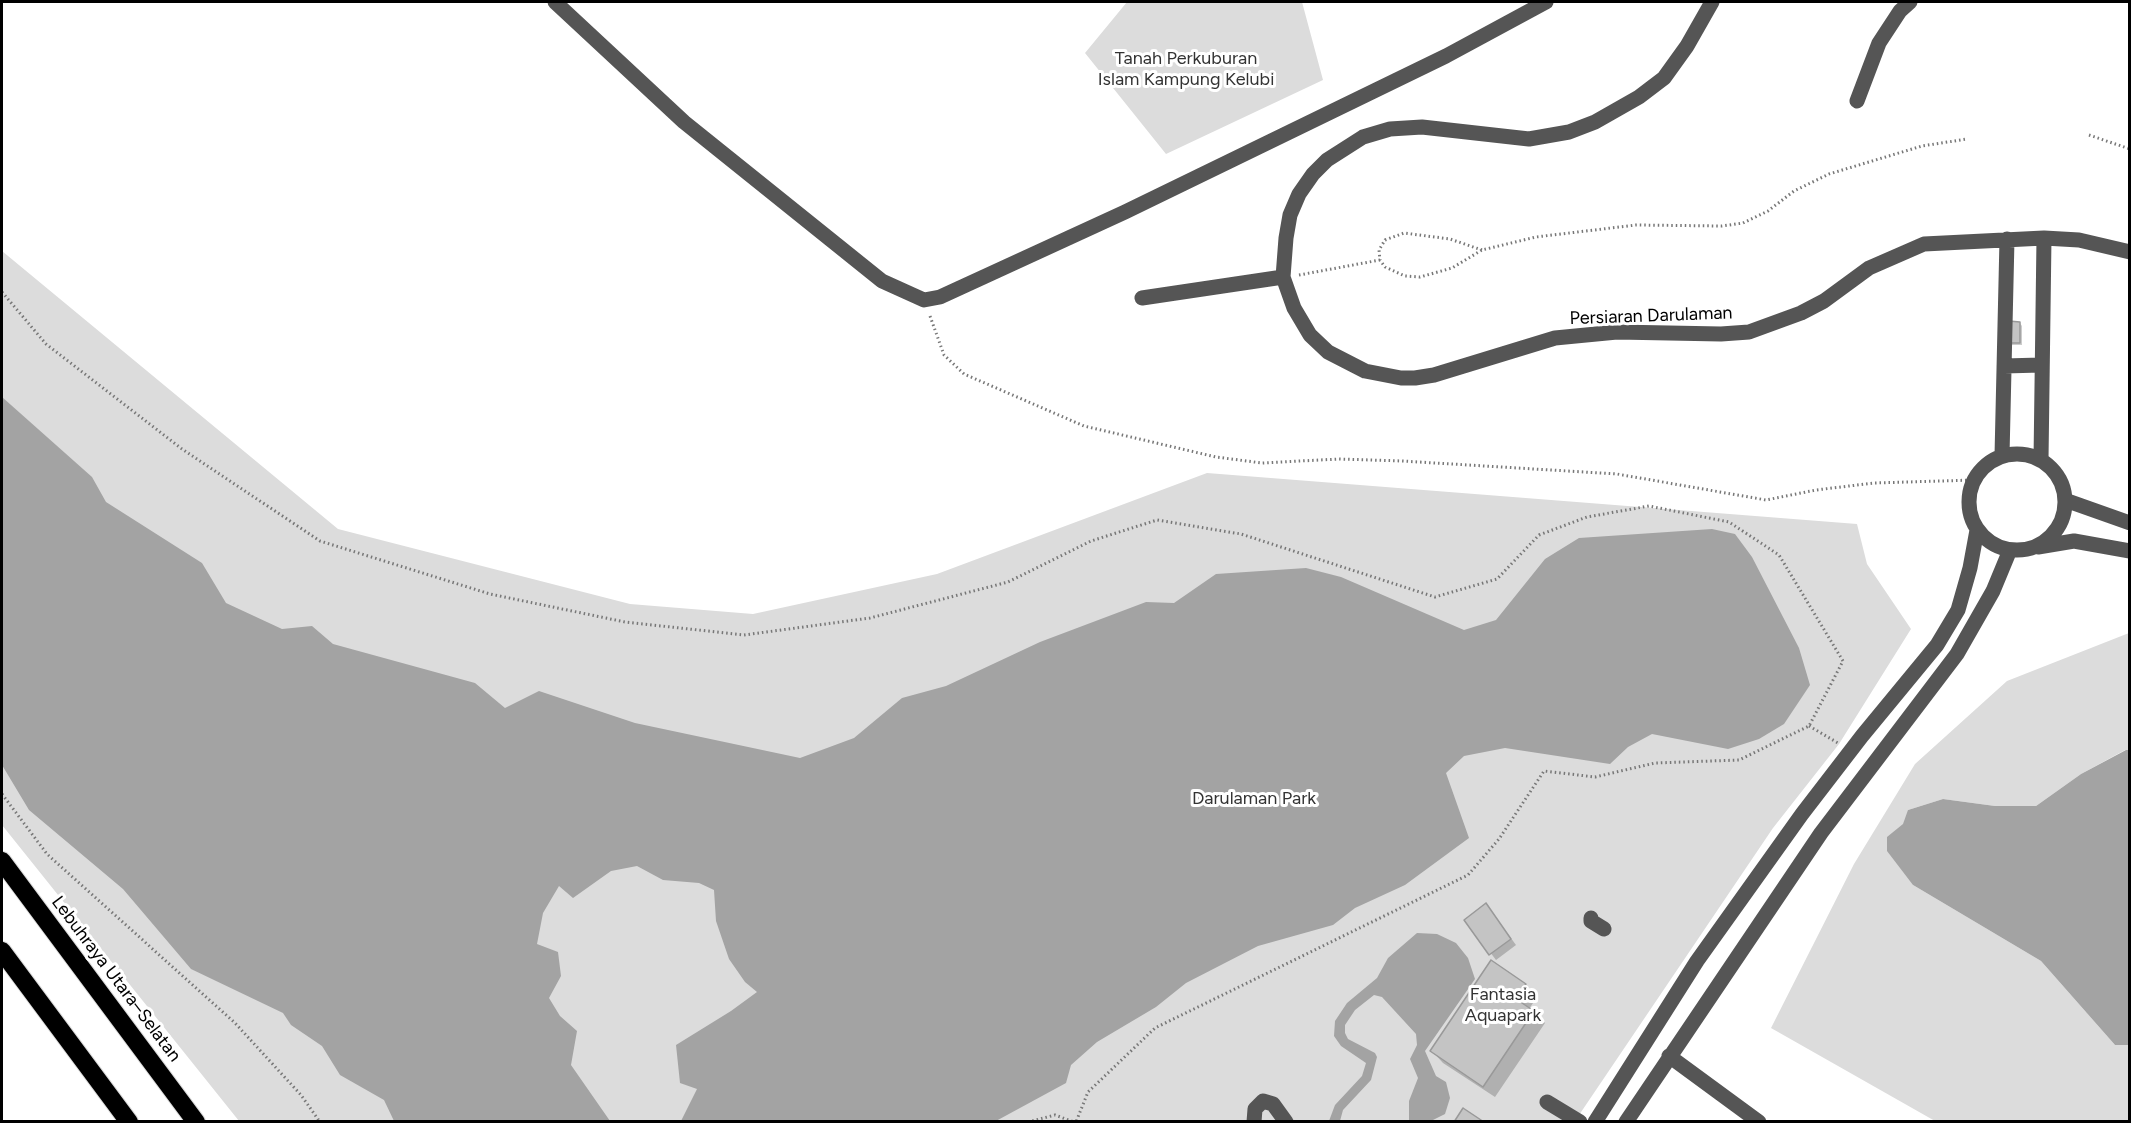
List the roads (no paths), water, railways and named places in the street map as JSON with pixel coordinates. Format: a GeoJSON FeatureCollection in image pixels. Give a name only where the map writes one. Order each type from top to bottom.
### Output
{"type":"FeatureCollection","features":[{"type":"Feature","properties":{"kind":"highway","name":"Lebuhraya Utara–Selatan"},"geometry":{"type":"LineString","coordinates":[[2,861],[196,1122]]}},
{"type":"Feature","properties":{"kind":"highway"},"geometry":{"type":"LineString","coordinates":[[2,951],[129,1122]]}},
{"type":"Feature","properties":{"kind":"street"},"geometry":{"type":"LineString","coordinates":[[555,2],[684,122],[882,281],[924,300],[950,293],[1125,212],[1446,56],[1546,2]]}},
{"type":"Feature","properties":{"kind":"street","name":"Persiaran Darulaman"},"geometry":{"type":"LineString","coordinates":[[1712,2],[1687,46],[1664,78],[1639,98],[1595,122],[1569,132],[1529,139],[1410,127],[1363,137],[1343,148],[1313,174],[1299,194],[1290,214],[1283,278],[1300,321],[1310,335],[1328,352],[1365,371],[1401,378],[1414,378],[1434,375],[1555,338],[1617,332],[1721,334],[1749,332],[1801,313],[1824,300],[1869,268],[1924,244],[2044,238],[2090,242],[2130,252]]}},
{"type":"Feature","properties":{"kind":"street"},"geometry":{"type":"LineString","coordinates":[[1857,101],[1879,43],[1900,11],[1911,2]]}},
{"type":"Feature","properties":{"kind":"street"},"geometry":{"type":"LineString","coordinates":[[2041,460],[2044,238]]}},
{"type":"Feature","properties":{"kind":"street"},"geometry":{"type":"LineString","coordinates":[[2002,456],[2007,239]]}},
{"type":"Feature","properties":{"kind":"street"},"geometry":{"type":"LineString","coordinates":[[1142,298],[1283,278]]}},
{"type":"Feature","properties":{"kind":"street"},"geometry":{"type":"LineString","coordinates":[[2004,366],[2041,365]]}},
{"type":"Feature","properties":{"kind":"street"},"geometry":{"type":"LineString","coordinates":[[2033,548],[2052,535],[2062,518],[2065,500],[2058,477],[2041,460],[2022,454],[2002,456],[1985,465],[1974,480],[1968,505],[1977,530],[1991,544],[2010,550],[2033,548],[2074,541],[2130,551]]}},
{"type":"Feature","properties":{"kind":"street"},"geometry":{"type":"LineString","coordinates":[[2065,500],[2130,523]]}},
{"type":"Feature","properties":{"kind":"street"},"geometry":{"type":"LineString","coordinates":[[1595,1122],[1697,961],[1802,814],[1937,645],[1958,610],[1970,568],[1977,530]]}},
{"type":"Feature","properties":{"kind":"street"},"geometry":{"type":"LineString","coordinates":[[1626,1122],[1821,833],[1957,654],[1993,591],[2010,550]]}},
{"type":"Feature","properties":{"kind":"street"},"geometry":{"type":"LineString","coordinates":[[1591,918],[1590,921],[1604,929]]}},
{"type":"Feature","properties":{"kind":"street"},"geometry":{"type":"LineString","coordinates":[[1669,1056],[1759,1122]]}},
{"type":"Feature","properties":{"kind":"street"},"geometry":{"type":"LineString","coordinates":[[1254,1122],[1255,1109],[1263,1101],[1273,1104],[1286,1122]]}},
{"type":"Feature","properties":{"kind":"street"},"geometry":{"type":"LineString","coordinates":[[1547,1102],[1580,1122]]}},
{"type":"Feature","properties":{"kind":"park label","name":"Tanah Perkuburan Islam Kampung Kelubi"},"geometry":{"type":"Point","coordinates":[1186,69]}},
{"type":"Feature","properties":{"kind":"park label","name":"Darulaman Park"},"geometry":{"type":"Point","coordinates":[1254,799]}},
{"type":"Feature","properties":{"kind":"park label","name":"Fantasia Aquapark"},"geometry":{"type":"Point","coordinates":[1503,1005]}}]}
